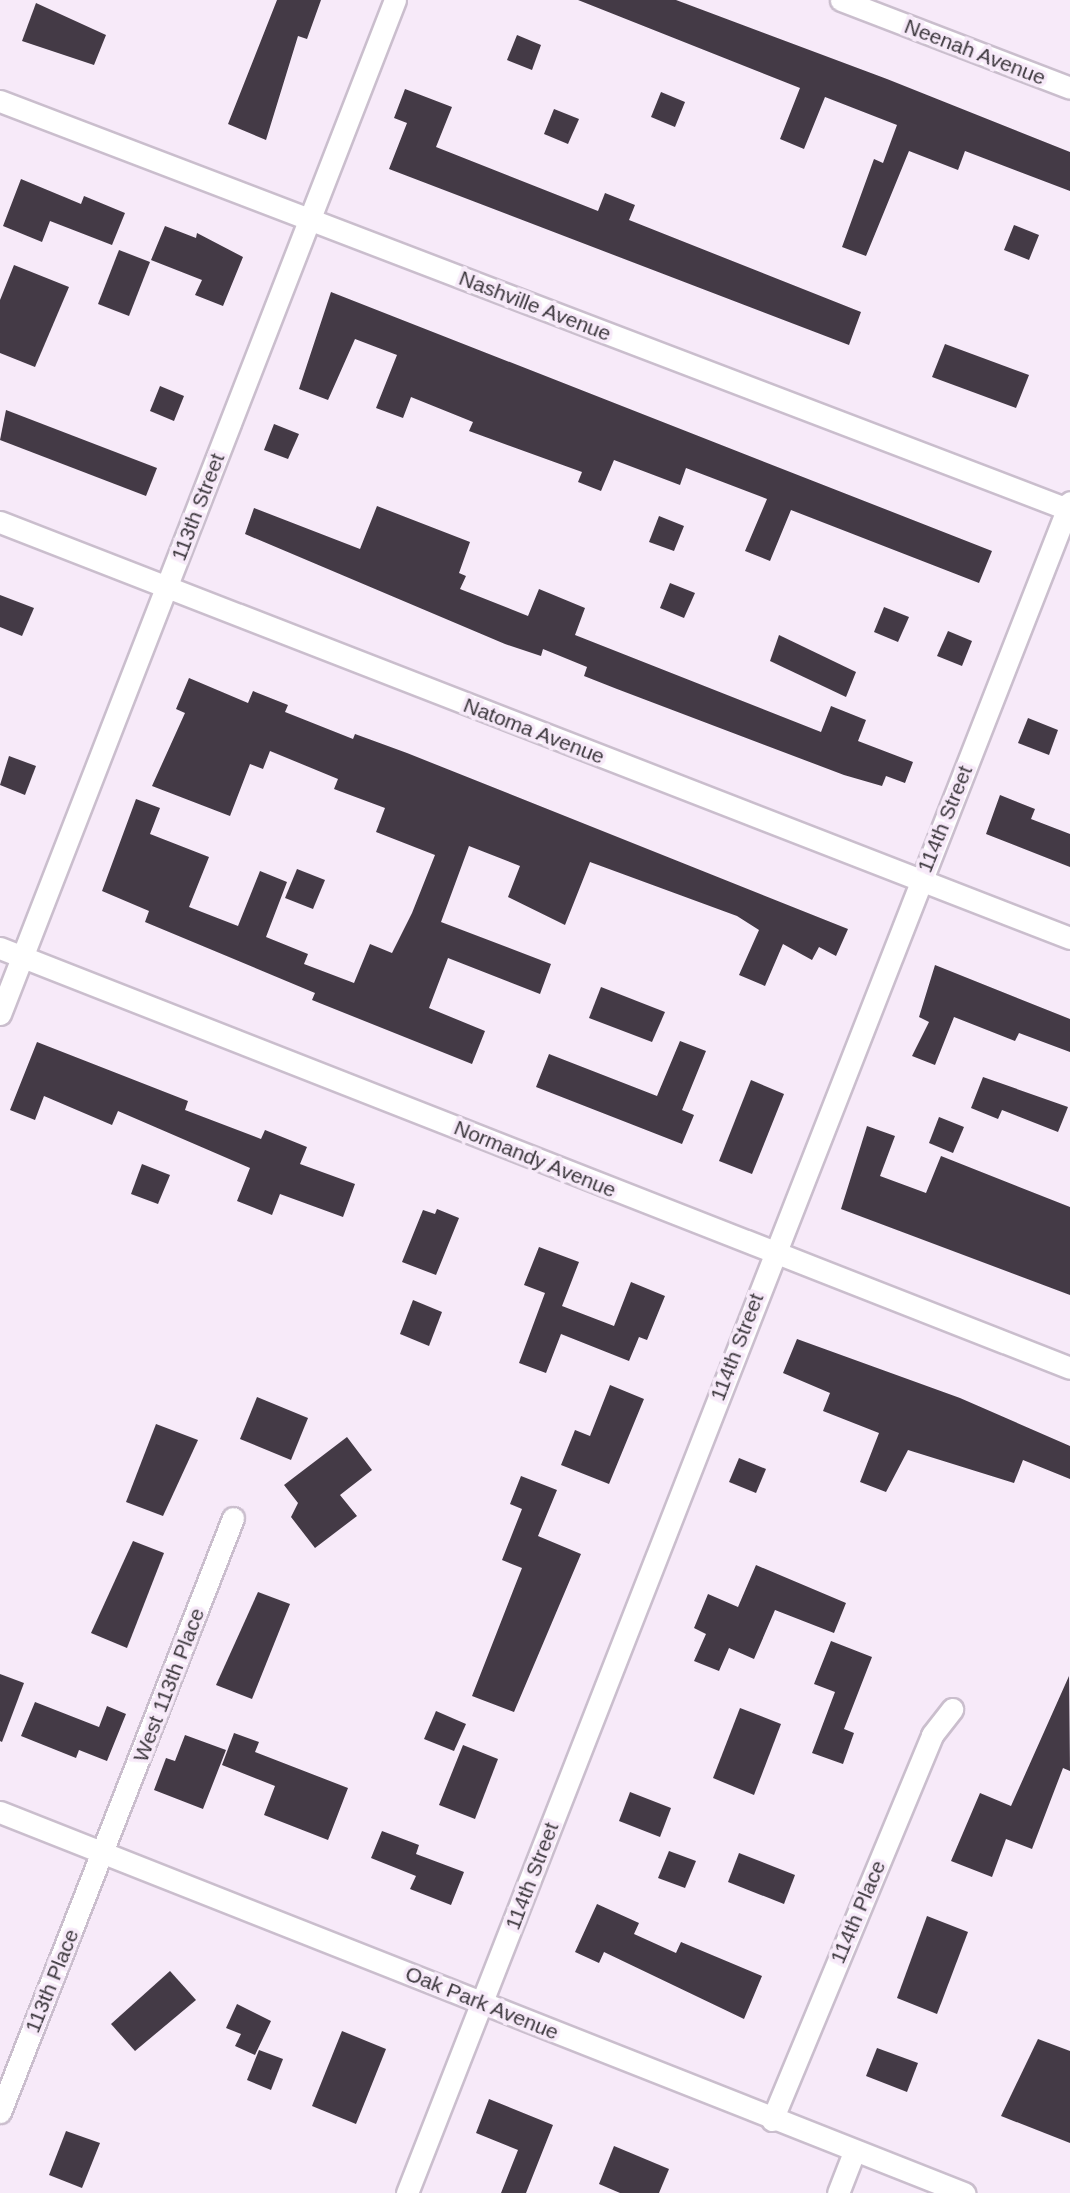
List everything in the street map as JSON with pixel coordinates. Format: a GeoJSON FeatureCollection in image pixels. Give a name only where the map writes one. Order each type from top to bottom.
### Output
{"type":"FeatureCollection","features":[{"type":"Feature","properties":{"kind":"street","name":"113th Street"},"geometry":{"type":"LineString","coordinates":[[0,1014],[395,0]]}},
{"type":"Feature","properties":{"kind":"street","name":"Neenah Avenue"},"geometry":{"type":"LineString","coordinates":[[841,0],[1070,88]]}},
{"type":"Feature","properties":{"kind":"street","name":"Nashville Avenue"},"geometry":{"type":"LineString","coordinates":[[0,100],[1069,507]]}},
{"type":"Feature","properties":{"kind":"street","name":"114th Street"},"geometry":{"type":"LineString","coordinates":[[407,2193],[773,1253],[1069,507]]}},
{"type":"Feature","properties":{"kind":"street","name":"Natoma Avenue"},"geometry":{"type":"LineString","coordinates":[[0,522],[1070,938]]}},
{"type":"Feature","properties":{"kind":"street","name":"Normandy Avenue"},"geometry":{"type":"LineString","coordinates":[[0,948],[1070,1368]]}},
{"type":"Feature","properties":{"kind":"street","name":"West 113th Place"},"geometry":{"type":"LineString","coordinates":[[104,1851],[233,1518]]}},
{"type":"Feature","properties":{"kind":"street","name":"114th Place"},"geometry":{"type":"LineString","coordinates":[[772,2120],[932,1735],[952,1709]]}},
{"type":"Feature","properties":{"kind":"street","name":"Oak Park Avenue"},"geometry":{"type":"LineString","coordinates":[[0,1812],[104,1851],[772,2120],[964,2193]]}},
{"type":"Feature","properties":{"kind":"street","name":"113th Place"},"geometry":{"type":"LineString","coordinates":[[0,2112],[104,1851]]}},
{"type":"Feature","properties":{"kind":"street"},"geometry":{"type":"LineString","coordinates":[[838,2193],[854,2152]]}},
{"type":"Feature","properties":{"kind":"building"},"geometry":{"type":"Polygon","coordinates":[[[277,0],[321,0],[307,39],[298,36],[266,140],[228,124],[277,0]]]}},
{"type":"Feature","properties":{"kind":"building"},"geometry":{"type":"Polygon","coordinates":[[[578,0],[676,0],[887,79],[1070,152],[1070,191],[965,151],[958,170],[909,151],[866,256],[842,247],[874,159],[883,163],[897,125],[825,97],[804,149],[780,139],[800,88],[578,0]]]}},
{"type":"Feature","properties":{"kind":"building"},"geometry":{"type":"Polygon","coordinates":[[[36,3],[106,35],[94,65],[22,41],[36,3]]]}},
{"type":"Feature","properties":{"kind":"building"},"geometry":{"type":"Polygon","coordinates":[[[517,35],[541,45],[532,70],[507,60],[517,35]]]}},
{"type":"Feature","properties":{"kind":"building"},"geometry":{"type":"Polygon","coordinates":[[[405,89],[452,107],[436,147],[598,211],[605,193],[635,205],[629,220],[861,312],[849,345],[389,169],[407,123],[394,118],[405,89]]]}},
{"type":"Feature","properties":{"kind":"building"},"geometry":{"type":"Polygon","coordinates":[[[661,92],[685,102],[675,127],[651,117],[661,92]]]}},
{"type":"Feature","properties":{"kind":"building"},"geometry":{"type":"Polygon","coordinates":[[[554,109],[579,119],[568,144],[544,134],[554,109]]]}},
{"type":"Feature","properties":{"kind":"building"},"geometry":{"type":"Polygon","coordinates":[[[21,179],[81,204],[84,196],[125,213],[112,245],[50,221],[42,242],[3,226],[21,179]]]}},
{"type":"Feature","properties":{"kind":"building"},"geometry":{"type":"Polygon","coordinates":[[[1014,225],[1039,235],[1029,260],[1004,250],[1014,225]]]}},
{"type":"Feature","properties":{"kind":"building"},"geometry":{"type":"Polygon","coordinates":[[[165,226],[196,238],[197,233],[243,257],[223,306],[195,295],[202,280],[151,260],[165,226]]]}},
{"type":"Feature","properties":{"kind":"building"},"geometry":{"type":"Polygon","coordinates":[[[119,250],[150,262],[129,316],[98,304],[119,250]]]}},
{"type":"Feature","properties":{"kind":"building"},"geometry":{"type":"Polygon","coordinates":[[[14,265],[69,287],[35,367],[0,353],[0,300],[14,265]]]}},
{"type":"Feature","properties":{"kind":"building"},"geometry":{"type":"Polygon","coordinates":[[[331,292],[992,551],[979,583],[791,510],[770,561],[745,551],[767,499],[686,468],[680,485],[614,460],[601,491],[578,482],[582,472],[469,431],[473,422],[411,397],[403,418],[376,408],[397,355],[355,339],[328,400],[299,389],[331,292]]]}},
{"type":"Feature","properties":{"kind":"building"},"geometry":{"type":"Polygon","coordinates":[[[945,344],[1029,375],[1016,408],[932,377],[945,344]]]}},
{"type":"Feature","properties":{"kind":"building"},"geometry":{"type":"Polygon","coordinates":[[[160,386],[184,396],[174,421],[150,411],[160,386]]]}},
{"type":"Feature","properties":{"kind":"building"},"geometry":{"type":"Polygon","coordinates":[[[6,410],[157,468],[146,496],[0,440],[6,410]]]}},
{"type":"Feature","properties":{"kind":"building"},"geometry":{"type":"Polygon","coordinates":[[[274,424],[299,434],[288,459],[264,450],[274,424]]]}},
{"type":"Feature","properties":{"kind":"building"},"geometry":{"type":"Polygon","coordinates":[[[377,506],[470,542],[459,573],[466,576],[460,589],[528,616],[539,589],[585,608],[575,635],[821,732],[831,706],[866,720],[858,741],[913,762],[905,783],[886,776],[882,786],[844,775],[584,676],[587,667],[543,649],[541,656],[505,644],[245,534],[254,508],[360,549],[377,506]]]}},
{"type":"Feature","properties":{"kind":"building"},"geometry":{"type":"Polygon","coordinates":[[[659,516],[684,526],[674,551],[649,542],[659,516]]]}},
{"type":"Feature","properties":{"kind":"building"},"geometry":{"type":"Polygon","coordinates":[[[670,583],[695,593],[684,618],[660,608],[670,583]]]}},
{"type":"Feature","properties":{"kind":"building"},"geometry":{"type":"Polygon","coordinates":[[[0,595],[34,608],[22,636],[0,627],[0,595]]]}},
{"type":"Feature","properties":{"kind":"building"},"geometry":{"type":"Polygon","coordinates":[[[884,607],[909,617],[898,642],[874,632],[884,607]]]}},
{"type":"Feature","properties":{"kind":"building"},"geometry":{"type":"Polygon","coordinates":[[[948,631],[972,641],[962,666],[937,656],[948,631]]]}},
{"type":"Feature","properties":{"kind":"building"},"geometry":{"type":"Polygon","coordinates":[[[779,635],[856,672],[846,697],[770,661],[779,635]]]}},
{"type":"Feature","properties":{"kind":"building"},"geometry":{"type":"Polygon","coordinates":[[[189,678],[248,703],[253,691],[288,705],[285,712],[353,739],[355,734],[407,753],[848,929],[836,956],[819,947],[812,960],[783,944],[765,986],[739,975],[759,930],[737,916],[590,862],[565,925],[508,897],[520,866],[469,846],[441,922],[551,964],[540,994],[448,958],[429,1008],[485,1031],[472,1064],[312,1000],[315,993],[145,922],[149,911],[102,891],[136,799],[160,808],[150,834],[209,857],[189,907],[238,926],[260,871],[287,882],[266,937],[308,954],[304,964],[354,983],[370,944],[392,953],[412,913],[435,855],[376,832],[385,808],[334,789],[338,779],[270,751],[263,769],[250,764],[230,816],[152,786],[185,713],[176,709],[189,678]]]}},
{"type":"Feature","properties":{"kind":"building"},"geometry":{"type":"Polygon","coordinates":[[[1028,718],[1058,730],[1049,755],[1018,743],[1028,718]]]}},
{"type":"Feature","properties":{"kind":"building"},"geometry":{"type":"Polygon","coordinates":[[[9,756],[36,766],[25,795],[0,785],[9,756]]]}},
{"type":"Feature","properties":{"kind":"building"},"geometry":{"type":"Polygon","coordinates":[[[1000,795],[1035,809],[1031,819],[1070,834],[1070,867],[986,834],[1000,795]]]}},
{"type":"Feature","properties":{"kind":"building"},"geometry":{"type":"Polygon","coordinates":[[[297,869],[325,880],[313,909],[285,898],[297,869]]]}},
{"type":"Feature","properties":{"kind":"building"},"geometry":{"type":"Polygon","coordinates":[[[935,965],[1070,1019],[1070,1052],[1019,1033],[1015,1041],[954,1017],[935,1065],[912,1056],[929,1022],[919,1017],[935,965]]]}},
{"type":"Feature","properties":{"kind":"building"},"geometry":{"type":"Polygon","coordinates":[[[601,987],[665,1012],[652,1042],[589,1018],[601,987]]]}},
{"type":"Feature","properties":{"kind":"building"},"geometry":{"type":"Polygon","coordinates":[[[680,1041],[706,1051],[682,1110],[694,1115],[682,1144],[536,1087],[549,1054],[657,1096],[680,1041]]]}},
{"type":"Feature","properties":{"kind":"building"},"geometry":{"type":"Polygon","coordinates":[[[37,1042],[188,1101],[185,1110],[261,1139],[265,1130],[307,1147],[300,1164],[355,1184],[343,1217],[280,1194],[272,1215],[237,1201],[250,1168],[118,1111],[112,1125],[44,1096],[35,1120],[10,1110],[37,1042]]]}},
{"type":"Feature","properties":{"kind":"building"},"geometry":{"type":"Polygon","coordinates":[[[983,1077],[1068,1107],[1058,1132],[1002,1110],[998,1119],[971,1108],[983,1077]]]}},
{"type":"Feature","properties":{"kind":"building"},"geometry":{"type":"Polygon","coordinates":[[[751,1080],[784,1094],[752,1174],[719,1161],[751,1080]]]}},
{"type":"Feature","properties":{"kind":"building"},"geometry":{"type":"Polygon","coordinates":[[[939,1117],[964,1127],[953,1153],[929,1143],[939,1117]]]}},
{"type":"Feature","properties":{"kind":"building"},"geometry":{"type":"Polygon","coordinates":[[[867,1126],[895,1136],[880,1176],[926,1193],[941,1156],[1070,1207],[1070,1295],[841,1209],[867,1126]]]}},
{"type":"Feature","properties":{"kind":"building"},"geometry":{"type":"Polygon","coordinates":[[[142,1164],[170,1175],[158,1204],[131,1194],[142,1164]]]}},
{"type":"Feature","properties":{"kind":"building"},"geometry":{"type":"Polygon","coordinates":[[[437,1209],[459,1218],[436,1275],[402,1262],[423,1210],[435,1214],[437,1209]]]}},
{"type":"Feature","properties":{"kind":"building"},"geometry":{"type":"Polygon","coordinates":[[[539,1247],[579,1262],[562,1306],[614,1326],[631,1282],[665,1296],[647,1340],[639,1337],[629,1361],[561,1334],[546,1373],[519,1363],[545,1293],[524,1285],[539,1247]]]}},
{"type":"Feature","properties":{"kind":"building"},"geometry":{"type":"Polygon","coordinates":[[[413,1300],[442,1312],[429,1346],[400,1334],[413,1300]]]}},
{"type":"Feature","properties":{"kind":"building"},"geometry":{"type":"Polygon","coordinates":[[[797,1339],[960,1398],[1070,1446],[1070,1479],[1023,1460],[1014,1483],[908,1450],[886,1492],[860,1482],[879,1433],[823,1411],[830,1393],[783,1373],[797,1339]]]}},
{"type":"Feature","properties":{"kind":"building"},"geometry":{"type":"Polygon","coordinates":[[[610,1385],[644,1399],[609,1484],[561,1465],[575,1430],[590,1436],[610,1385]]]}},
{"type":"Feature","properties":{"kind":"building"},"geometry":{"type":"Polygon","coordinates":[[[257,1397],[308,1418],[291,1460],[240,1439],[257,1397]]]}},
{"type":"Feature","properties":{"kind":"building"},"geometry":{"type":"Polygon","coordinates":[[[156,1424],[198,1440],[163,1516],[126,1502],[156,1424]]]}},
{"type":"Feature","properties":{"kind":"building"},"geometry":{"type":"Polygon","coordinates":[[[347,1437],[372,1470],[340,1495],[357,1516],[315,1548],[291,1517],[298,1503],[284,1485],[347,1437]]]}},
{"type":"Feature","properties":{"kind":"building"},"geometry":{"type":"Polygon","coordinates":[[[739,1458],[766,1469],[756,1493],[729,1482],[739,1458]]]}},
{"type":"Feature","properties":{"kind":"building"},"geometry":{"type":"Polygon","coordinates":[[[521,1476],[557,1490],[538,1536],[581,1554],[514,1712],[472,1696],[522,1568],[502,1560],[522,1509],[510,1504],[521,1476]]]}},
{"type":"Feature","properties":{"kind":"building"},"geometry":{"type":"Polygon","coordinates":[[[133,1541],[164,1553],[127,1648],[91,1633],[133,1541]]]}},
{"type":"Feature","properties":{"kind":"building"},"geometry":{"type":"Polygon","coordinates":[[[756,1565],[846,1603],[834,1633],[775,1610],[754,1659],[729,1648],[719,1671],[694,1661],[706,1634],[694,1628],[708,1594],[738,1607],[756,1565]]]}},
{"type":"Feature","properties":{"kind":"building"},"geometry":{"type":"Polygon","coordinates":[[[258,1592],[290,1604],[252,1699],[216,1685],[258,1592]]]}},
{"type":"Feature","properties":{"kind":"building"},"geometry":{"type":"Polygon","coordinates":[[[831,1641],[872,1657],[844,1729],[854,1733],[843,1764],[812,1753],[835,1692],[814,1684],[831,1641]]]}},
{"type":"Feature","properties":{"kind":"building"},"geometry":{"type":"Polygon","coordinates":[[[0,1674],[24,1683],[2,1742],[0,1741],[0,1674]]]}},
{"type":"Feature","properties":{"kind":"building"},"geometry":{"type":"Polygon","coordinates":[[[1069,1676],[1070,1771],[1063,1768],[1032,1849],[1006,1839],[992,1877],[951,1861],[980,1793],[1011,1806],[1069,1676]]]}},
{"type":"Feature","properties":{"kind":"building"},"geometry":{"type":"Polygon","coordinates":[[[35,1702],[99,1727],[107,1706],[126,1714],[107,1761],[79,1750],[76,1758],[21,1736],[35,1702]]]}},
{"type":"Feature","properties":{"kind":"building"},"geometry":{"type":"Polygon","coordinates":[[[740,1708],[781,1724],[754,1795],[713,1778],[740,1708]]]}},
{"type":"Feature","properties":{"kind":"building"},"geometry":{"type":"Polygon","coordinates":[[[436,1711],[466,1724],[454,1751],[424,1739],[436,1711]]]}},
{"type":"Feature","properties":{"kind":"building"},"geometry":{"type":"Polygon","coordinates":[[[234,1733],[259,1742],[255,1752],[348,1788],[328,1840],[264,1815],[275,1786],[222,1765],[234,1733]]]}},
{"type":"Feature","properties":{"kind":"building"},"geometry":{"type":"Polygon","coordinates":[[[185,1735],[226,1750],[203,1809],[154,1790],[166,1758],[175,1761],[185,1735]]]}},
{"type":"Feature","properties":{"kind":"building"},"geometry":{"type":"Polygon","coordinates":[[[463,1745],[498,1759],[475,1819],[439,1805],[463,1745]]]}},
{"type":"Feature","properties":{"kind":"building"},"geometry":{"type":"Polygon","coordinates":[[[630,1792],[671,1808],[660,1837],[619,1821],[630,1792]]]}},
{"type":"Feature","properties":{"kind":"building"},"geometry":{"type":"Polygon","coordinates":[[[382,1831],[419,1845],[416,1854],[464,1872],[451,1905],[410,1889],[416,1876],[371,1858],[382,1831]]]}},
{"type":"Feature","properties":{"kind":"building"},"geometry":{"type":"Polygon","coordinates":[[[669,1851],[696,1861],[685,1888],[658,1878],[669,1851]]]}},
{"type":"Feature","properties":{"kind":"building"},"geometry":{"type":"Polygon","coordinates":[[[739,1853],[795,1875],[784,1904],[728,1882],[739,1853]]]}},
{"type":"Feature","properties":{"kind":"building"},"geometry":{"type":"Polygon","coordinates":[[[597,1904],[639,1923],[634,1934],[676,1953],[681,1942],[762,1976],[744,2019],[604,1952],[599,1963],[575,1952],[597,1904]]]}},
{"type":"Feature","properties":{"kind":"building"},"geometry":{"type":"Polygon","coordinates":[[[927,1916],[968,1932],[937,2014],[897,1998],[927,1916]]]}},
{"type":"Feature","properties":{"kind":"building"},"geometry":{"type":"Polygon","coordinates":[[[170,1971],[196,2000],[135,2051],[111,2024],[170,1971]]]}},
{"type":"Feature","properties":{"kind":"building"},"geometry":{"type":"Polygon","coordinates":[[[237,2004],[271,2021],[255,2055],[235,2046],[241,2034],[226,2028],[237,2004]]]}},
{"type":"Feature","properties":{"kind":"building"},"geometry":{"type":"Polygon","coordinates":[[[342,2031],[386,2049],[356,2124],[312,2106],[342,2031]]]}},
{"type":"Feature","properties":{"kind":"building"},"geometry":{"type":"Polygon","coordinates":[[[1038,2039],[1070,2051],[1070,2143],[1001,2116],[1038,2039]]]}},
{"type":"Feature","properties":{"kind":"building"},"geometry":{"type":"Polygon","coordinates":[[[877,2048],[918,2063],[907,2092],[866,2076],[877,2048]]]}},
{"type":"Feature","properties":{"kind":"building"},"geometry":{"type":"Polygon","coordinates":[[[259,2050],[283,2059],[271,2090],[247,2080],[259,2050]]]}},
{"type":"Feature","properties":{"kind":"building"},"geometry":{"type":"Polygon","coordinates":[[[489,2099],[553,2125],[526,2193],[501,2193],[518,2150],[476,2133],[489,2099]]]}},
{"type":"Feature","properties":{"kind":"building"},"geometry":{"type":"Polygon","coordinates":[[[66,2131],[100,2143],[82,2188],[49,2175],[66,2131]]]}},
{"type":"Feature","properties":{"kind":"building"},"geometry":{"type":"Polygon","coordinates":[[[614,2146],[669,2169],[659,2193],[620,2193],[599,2184],[614,2146]]]}}]}
